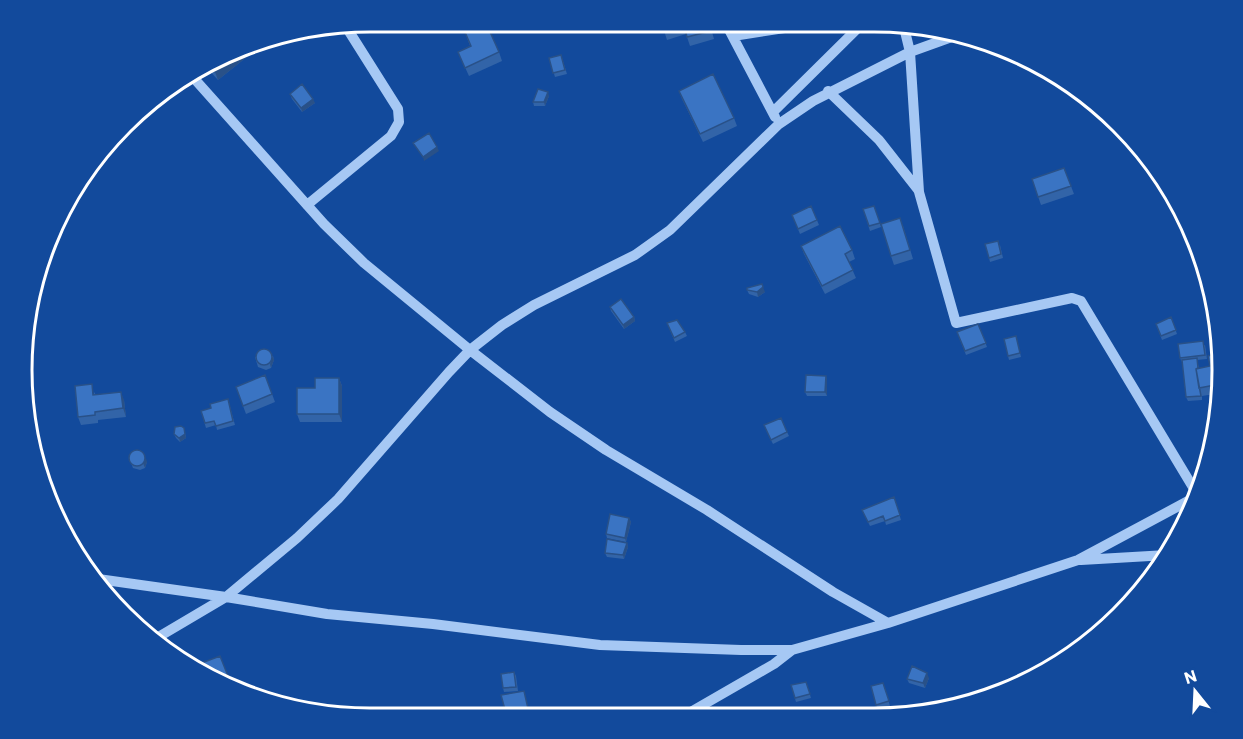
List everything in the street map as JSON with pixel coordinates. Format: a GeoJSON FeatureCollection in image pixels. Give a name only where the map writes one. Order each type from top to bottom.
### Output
{"type":"FeatureCollection","features":[{"type":"Feature","properties":{"kind":"street"},"geometry":{"type":"LineString","coordinates":[[307,205],[391,136],[399,122],[398,109],[349,32]]}},
{"type":"Feature","properties":{"kind":"street"},"geometry":{"type":"LineString","coordinates":[[731,32],[779,124]]}},
{"type":"Feature","properties":{"kind":"street"},"geometry":{"type":"LineString","coordinates":[[733,36],[759,32]]}},
{"type":"Feature","properties":{"kind":"street"},"geometry":{"type":"LineString","coordinates":[[773,112],[854,32]]}},
{"type":"Feature","properties":{"kind":"street"},"geometry":{"type":"LineString","coordinates":[[905,33],[910,52],[919,192],[956,323],[1072,298],[1081,301],[1191,485]]}},
{"type":"Feature","properties":{"kind":"street"},"geometry":{"type":"LineString","coordinates":[[161,635],[226,597],[297,538],[338,499],[422,402],[470,351],[502,325],[534,305],[635,255],[670,230],[779,124],[828,92],[910,52],[945,39]]}},
{"type":"Feature","properties":{"kind":"street"},"geometry":{"type":"LineString","coordinates":[[195,80],[324,224],[364,263],[470,351],[550,412],[606,450],[707,510],[833,592],[888,623]]}},
{"type":"Feature","properties":{"kind":"street"},"geometry":{"type":"LineString","coordinates":[[828,92],[879,140],[919,192]]}},
{"type":"Feature","properties":{"kind":"street"},"geometry":{"type":"LineString","coordinates":[[105,580],[327,614],[433,624],[600,645],[792,650],[888,623],[1078,560],[1184,503]]}},
{"type":"Feature","properties":{"kind":"street"},"geometry":{"type":"LineString","coordinates":[[1078,560],[1156,556]]}},
{"type":"Feature","properties":{"kind":"street"},"geometry":{"type":"LineString","coordinates":[[698,708],[774,664],[792,650]]}},
{"type":"Feature","properties":{"kind":"building"},"geometry":{"type":"Polygon","coordinates":[[[465,32],[490,32],[499,52],[465,68],[458,52],[471,46],[465,32]]]}},
{"type":"Feature","properties":{"kind":"building"},"geometry":{"type":"Polygon","coordinates":[[[686,32],[707,32],[687,37],[686,32]]]}},
{"type":"Feature","properties":{"kind":"building"},"geometry":{"type":"Polygon","coordinates":[[[561,55],[565,70],[553,73],[549,58],[561,55]]]}},
{"type":"Feature","properties":{"kind":"building"},"geometry":{"type":"Polygon","coordinates":[[[713,74],[734,118],[700,134],[679,91],[713,74]]]}},
{"type":"Feature","properties":{"kind":"building"},"geometry":{"type":"Polygon","coordinates":[[[302,84],[313,99],[301,108],[290,94],[302,84]]]}},
{"type":"Feature","properties":{"kind":"building"},"geometry":{"type":"Polygon","coordinates":[[[538,89],[548,92],[544,102],[533,102],[538,89]]]}},
{"type":"Feature","properties":{"kind":"building"},"geometry":{"type":"Polygon","coordinates":[[[429,133],[437,147],[423,157],[413,143],[429,133]]]}},
{"type":"Feature","properties":{"kind":"building"},"geometry":{"type":"Polygon","coordinates":[[[1064,168],[1071,186],[1038,197],[1032,179],[1064,168]]]}},
{"type":"Feature","properties":{"kind":"building"},"geometry":{"type":"Polygon","coordinates":[[[811,206],[817,220],[798,229],[792,215],[811,206]]]}},
{"type":"Feature","properties":{"kind":"building"},"geometry":{"type":"Polygon","coordinates":[[[874,206],[880,223],[869,226],[863,209],[874,206]]]}},
{"type":"Feature","properties":{"kind":"building"},"geometry":{"type":"Polygon","coordinates":[[[900,218],[910,250],[891,256],[881,224],[900,218]]]}},
{"type":"Feature","properties":{"kind":"building"},"geometry":{"type":"Polygon","coordinates":[[[840,226],[852,250],[845,254],[853,270],[822,286],[801,246],[840,226]]]}},
{"type":"Feature","properties":{"kind":"building"},"geometry":{"type":"Polygon","coordinates":[[[998,241],[1001,254],[989,258],[985,244],[998,241]]]}},
{"type":"Feature","properties":{"kind":"building"},"geometry":{"type":"Polygon","coordinates":[[[762,284],[763,287],[757,292],[747,290],[747,288],[762,284]]]}},
{"type":"Feature","properties":{"kind":"building"},"geometry":{"type":"Polygon","coordinates":[[[621,299],[634,317],[623,325],[610,307],[621,299]]]}},
{"type":"Feature","properties":{"kind":"building"},"geometry":{"type":"Polygon","coordinates":[[[1171,317],[1176,330],[1161,336],[1156,324],[1171,317]]]}},
{"type":"Feature","properties":{"kind":"building"},"geometry":{"type":"Polygon","coordinates":[[[677,320],[685,332],[674,338],[667,323],[677,320]]]}},
{"type":"Feature","properties":{"kind":"building"},"geometry":{"type":"Polygon","coordinates":[[[978,324],[986,343],[965,351],[957,332],[978,324]]]}},
{"type":"Feature","properties":{"kind":"building"},"geometry":{"type":"Polygon","coordinates":[[[1016,336],[1020,353],[1008,356],[1004,339],[1016,336]]]}},
{"type":"Feature","properties":{"kind":"building"},"geometry":{"type":"Polygon","coordinates":[[[1203,341],[1205,355],[1180,358],[1178,344],[1203,341]]]}},
{"type":"Feature","properties":{"kind":"building"},"geometry":{"type":"Polygon","coordinates":[[[261,349],[267,349],[272,357],[270,363],[261,365],[256,360],[256,354],[261,349]]]}},
{"type":"Feature","properties":{"kind":"building"},"geometry":{"type":"Polygon","coordinates":[[[1211,355],[1211,386],[1199,388],[1196,369],[1210,366],[1208,356],[1211,355]]]}},
{"type":"Feature","properties":{"kind":"building"},"geometry":{"type":"Polygon","coordinates":[[[1197,358],[1198,368],[1196,369],[1201,396],[1186,397],[1182,360],[1197,358]]]}},
{"type":"Feature","properties":{"kind":"building"},"geometry":{"type":"Polygon","coordinates":[[[265,375],[272,394],[243,406],[236,387],[265,375]]]}},
{"type":"Feature","properties":{"kind":"building"},"geometry":{"type":"Polygon","coordinates":[[[806,375],[826,376],[825,392],[805,392],[806,375]]]}},
{"type":"Feature","properties":{"kind":"building"},"geometry":{"type":"Polygon","coordinates":[[[315,378],[339,378],[339,414],[297,414],[297,388],[315,388],[315,378]]]}},
{"type":"Feature","properties":{"kind":"building"},"geometry":{"type":"Polygon","coordinates":[[[92,384],[93,395],[121,392],[123,408],[78,417],[75,386],[92,384]]]}},
{"type":"Feature","properties":{"kind":"building"},"geometry":{"type":"Polygon","coordinates":[[[228,399],[233,421],[216,426],[214,421],[205,423],[201,411],[211,408],[210,404],[228,399]]]}},
{"type":"Feature","properties":{"kind":"building"},"geometry":{"type":"Polygon","coordinates":[[[781,418],[787,432],[771,440],[764,425],[781,418]]]}},
{"type":"Feature","properties":{"kind":"building"},"geometry":{"type":"Polygon","coordinates":[[[181,426],[185,434],[179,438],[174,434],[175,427],[181,426]]]}},
{"type":"Feature","properties":{"kind":"building"},"geometry":{"type":"Polygon","coordinates":[[[137,450],[143,452],[145,458],[143,464],[137,466],[131,464],[129,458],[131,452],[137,450]]]}},
{"type":"Feature","properties":{"kind":"building"},"geometry":{"type":"Polygon","coordinates":[[[894,497],[900,515],[885,521],[883,516],[868,522],[862,510],[894,497]]]}},
{"type":"Feature","properties":{"kind":"building"},"geometry":{"type":"Polygon","coordinates":[[[610,514],[629,518],[625,538],[606,534],[610,514]]]}},
{"type":"Feature","properties":{"kind":"building"},"geometry":{"type":"Polygon","coordinates":[[[607,539],[627,543],[623,555],[605,553],[607,539]]]}},
{"type":"Feature","properties":{"kind":"building"},"geometry":{"type":"Polygon","coordinates":[[[220,656],[228,676],[220,673],[202,663],[220,656]]]}},
{"type":"Feature","properties":{"kind":"building"},"geometry":{"type":"Polygon","coordinates":[[[912,666],[927,673],[923,683],[907,679],[912,666]]]}},
{"type":"Feature","properties":{"kind":"building"},"geometry":{"type":"Polygon","coordinates":[[[514,672],[516,687],[503,688],[501,674],[514,672]]]}},
{"type":"Feature","properties":{"kind":"building"},"geometry":{"type":"Polygon","coordinates":[[[806,682],[810,694],[795,698],[791,685],[806,682]]]}},
{"type":"Feature","properties":{"kind":"building"},"geometry":{"type":"Polygon","coordinates":[[[883,683],[889,701],[876,705],[871,686],[883,683]]]}},
{"type":"Feature","properties":{"kind":"building"},"geometry":{"type":"Polygon","coordinates":[[[524,691],[528,708],[505,708],[501,695],[524,691]]]}}]}
